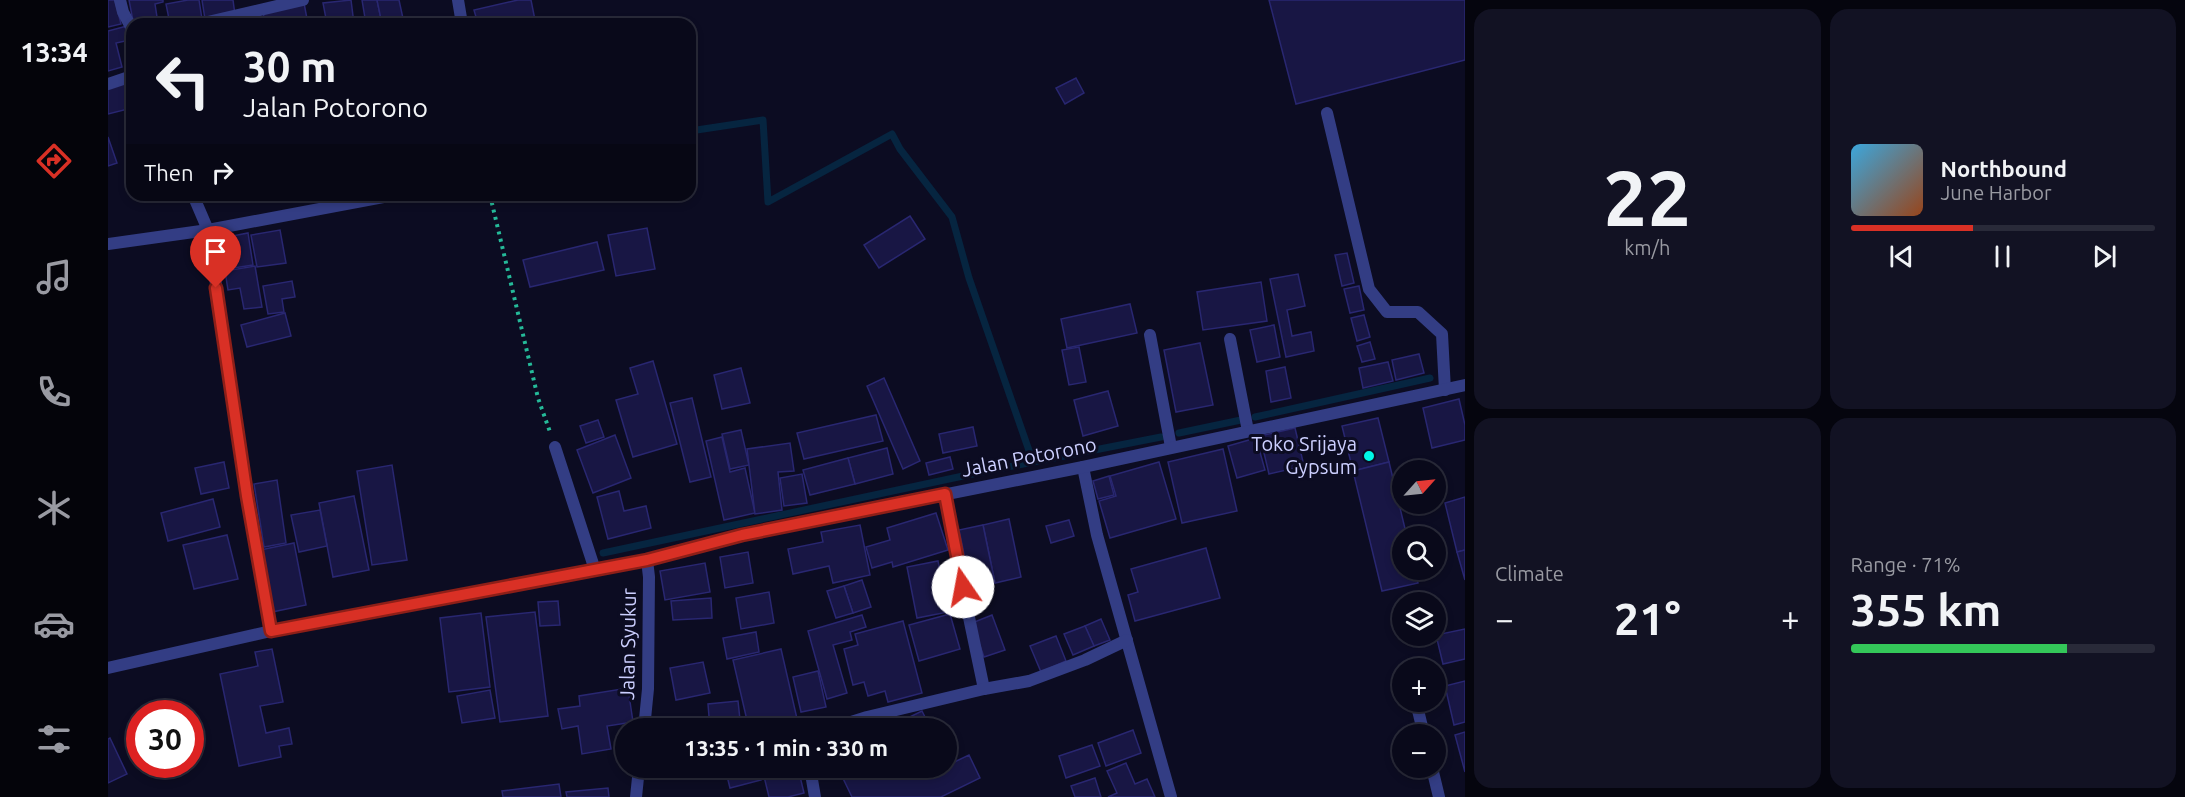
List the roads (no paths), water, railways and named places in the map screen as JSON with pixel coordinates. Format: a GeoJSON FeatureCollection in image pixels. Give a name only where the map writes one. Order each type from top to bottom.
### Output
{"type":"FeatureCollection","features":[{"type":"Feature","properties":{"kind":"street"},"geometry":{"type":"LineString","coordinates":[[120,0],[126,18]]}},
{"type":"Feature","properties":{"kind":"street"},"geometry":{"type":"LineString","coordinates":[[225,18],[303,0]]}},
{"type":"Feature","properties":{"kind":"street"},"geometry":{"type":"LineString","coordinates":[[458,0],[461,18]]}},
{"type":"Feature","properties":{"kind":"street"},"geometry":{"type":"LineString","coordinates":[[108,84],[126,78]]}},
{"type":"Feature","properties":{"kind":"street"},"geometry":{"type":"LineString","coordinates":[[1326,113],[1369,288],[1387,312],[1418,312],[1442,334],[1444,390]]}},
{"type":"Feature","properties":{"kind":"street"},"geometry":{"type":"LineString","coordinates":[[196,201],[208,230],[247,496],[271,631]]}},
{"type":"Feature","properties":{"kind":"street"},"geometry":{"type":"LineString","coordinates":[[108,244],[208,230],[362,201]]}},
{"type":"Feature","properties":{"kind":"street"},"geometry":{"type":"LineString","coordinates":[[1150,335],[1171,447]]}},
{"type":"Feature","properties":{"kind":"street"},"geometry":{"type":"LineString","coordinates":[[1230,339],[1248,431]]}},
{"type":"Feature","properties":{"kind":"street","name":"Jalan Potorono"},"geometry":{"type":"LineString","coordinates":[[108,668],[271,631],[647,560],[742,535],[1083,467],[1465,385]]}},
{"type":"Feature","properties":{"kind":"street"},"geometry":{"type":"LineString","coordinates":[[555,447],[595,570]]}},
{"type":"Feature","properties":{"kind":"street"},"geometry":{"type":"LineString","coordinates":[[1083,467],[1097,535],[1171,797]]}},
{"type":"Feature","properties":{"kind":"street"},"geometry":{"type":"LineString","coordinates":[[945,494],[984,689]]}},
{"type":"Feature","properties":{"kind":"street","name":"Jalan Syukur"},"geometry":{"type":"LineString","coordinates":[[645,718],[648,689],[649,577],[647,560]]}},
{"type":"Feature","properties":{"kind":"street"},"geometry":{"type":"LineString","coordinates":[[864,718],[984,689],[1029,681],[1085,660],[1127,640]]}},
{"type":"Feature","properties":{"kind":"street"},"geometry":{"type":"LineString","coordinates":[[636,797],[638,778]]}},
{"type":"Feature","properties":{"kind":"street"},"geometry":{"type":"LineString","coordinates":[[812,778],[815,797]]}},
{"type":"Feature","properties":{"kind":"street"},"geometry":{"type":"LineString","coordinates":[[1434,778],[1439,797]]}},
{"type":"Feature","properties":{"kind":"waterway"},"geometry":{"type":"LineString","coordinates":[[696,130],[763,120],[768,202],[892,134],[900,149],[952,217],[969,278],[1033,462]]}},
{"type":"Feature","properties":{"kind":"waterway"},"geometry":{"type":"LineString","coordinates":[[1255,417],[1430,378]]}},
{"type":"Feature","properties":{"kind":"waterway"},"geometry":{"type":"LineString","coordinates":[[1179,433],[1241,420]]}},
{"type":"Feature","properties":{"kind":"waterway"},"geometry":{"type":"LineString","coordinates":[[603,553],[977,473],[1161,437]]}},
{"type":"Feature","properties":{"kind":"place","name":"Toko Srijaya Gypsum"},"geometry":{"type":"Point","coordinates":[1369,456]}}]}
